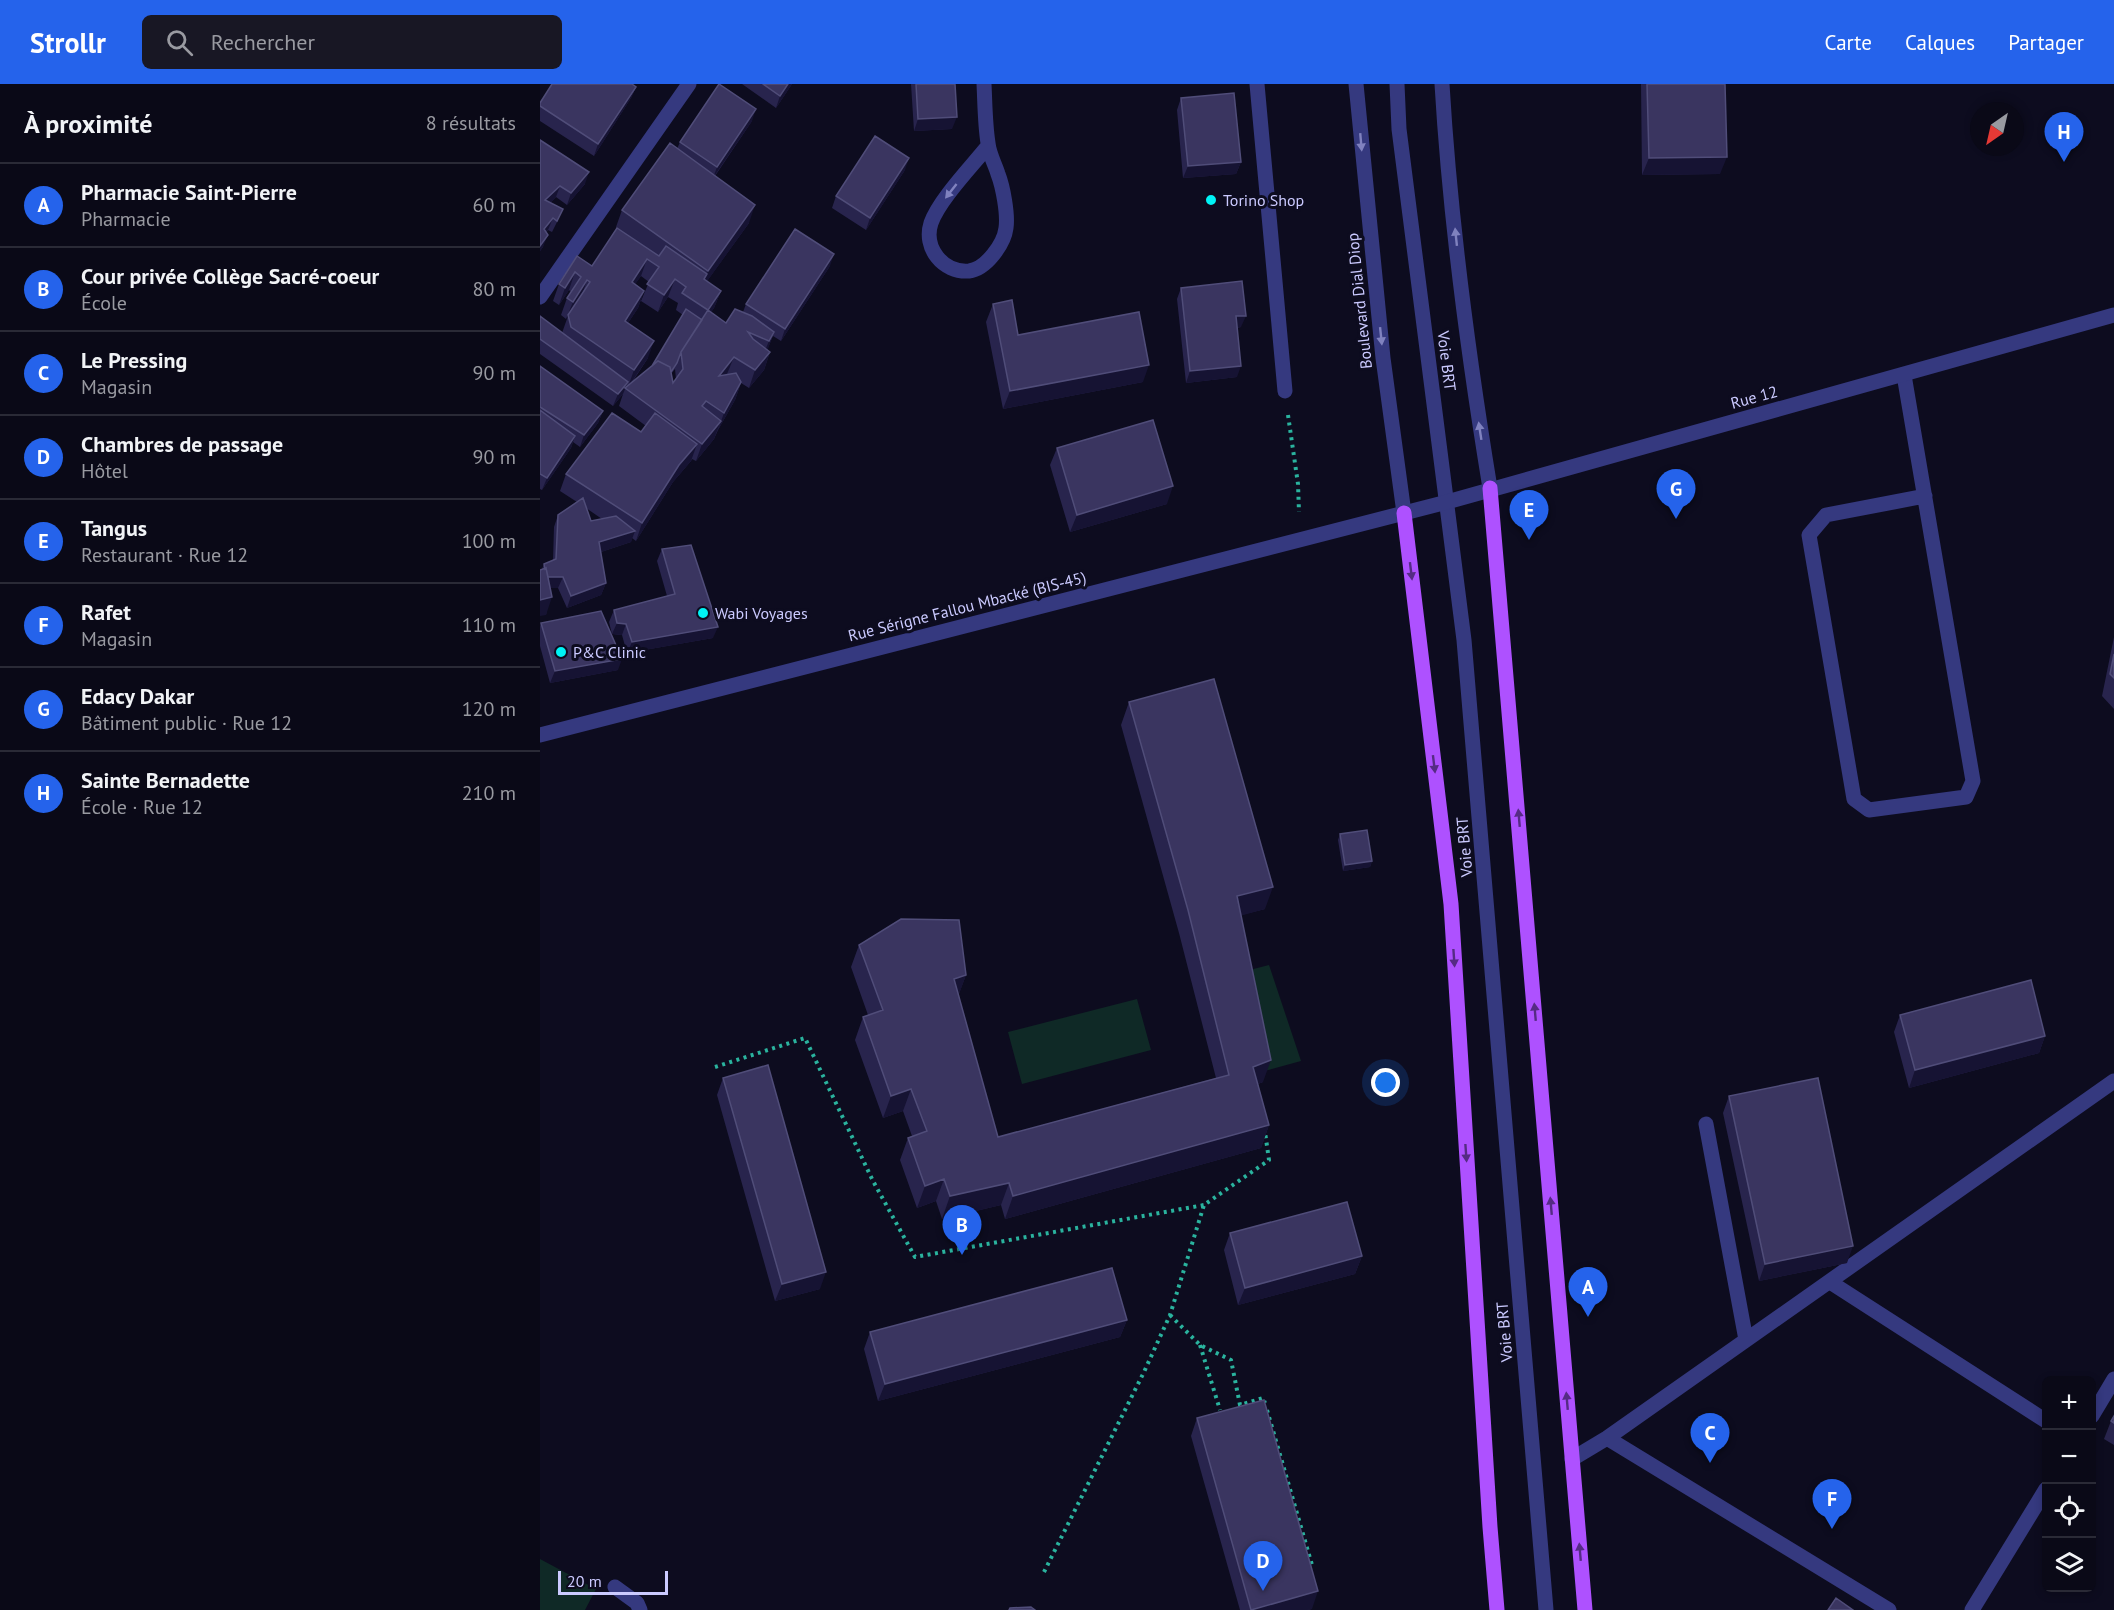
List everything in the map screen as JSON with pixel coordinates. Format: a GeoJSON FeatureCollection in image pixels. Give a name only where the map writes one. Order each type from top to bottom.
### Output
{"type":"FeatureCollection","features":[{"type":"Feature","properties":{"kind":"main road"},"geometry":{"type":"LineString","coordinates":[[1490,488],[1585,1610]]}},
{"type":"Feature","properties":{"kind":"main road"},"geometry":{"type":"LineString","coordinates":[[1404,513],[1451,904],[1497,1610]]}},
{"type":"Feature","properties":{"kind":"street"},"geometry":{"type":"LineString","coordinates":[[540,297],[689,84]]}},
{"type":"Feature","properties":{"kind":"street"},"geometry":{"type":"LineString","coordinates":[[984,84],[988,146],[999,176],[1006,228],[1002,243],[991,259],[972,271],[957,270],[941,262],[934,254],[928,237],[931,222],[940,206],[988,146]]}},
{"type":"Feature","properties":{"kind":"street"},"geometry":{"type":"LineString","coordinates":[[1257,84],[1285,391]]}},
{"type":"Feature","properties":{"kind":"street","name":"Boulevard Dial Diop"},"geometry":{"type":"LineString","coordinates":[[1356,84],[1383,358],[1404,513]]}},
{"type":"Feature","properties":{"kind":"street","name":"Voie BRT"},"geometry":{"type":"LineString","coordinates":[[1397,84],[1399,129],[1466,663],[1546,1610]]}},
{"type":"Feature","properties":{"kind":"street"},"geometry":{"type":"LineString","coordinates":[[1442,84],[1468,349],[1490,488]]}},
{"type":"Feature","properties":{"kind":"street","name":"Rue 12"},"geometry":{"type":"LineString","coordinates":[[1404,513],[2114,315]]}},
{"type":"Feature","properties":{"kind":"street"},"geometry":{"type":"LineString","coordinates":[[1904,375],[1925,496],[1973,781],[1966,796],[1869,810],[1854,799],[1809,535],[1826,515],[1925,496]]}},
{"type":"Feature","properties":{"kind":"street","name":"Rue Sérigne Fallou Mbacké (BIS-45)"},"geometry":{"type":"LineString","coordinates":[[540,735],[1404,513]]}},
{"type":"Feature","properties":{"kind":"street"},"geometry":{"type":"LineString","coordinates":[[1572,1459],[1607,1438],[2114,1082]]}},
{"type":"Feature","properties":{"kind":"street"},"geometry":{"type":"LineString","coordinates":[[1706,1124],[1746,1340]]}},
{"type":"Feature","properties":{"kind":"street"},"geometry":{"type":"LineString","coordinates":[[1830,1282],[2042,1418]]}},
{"type":"Feature","properties":{"kind":"street"},"geometry":{"type":"LineString","coordinates":[[2096,1408],[2114,1379]]}},
{"type":"Feature","properties":{"kind":"street"},"geometry":{"type":"LineString","coordinates":[[1607,1438],[1889,1610]]}},
{"type":"Feature","properties":{"kind":"street"},"geometry":{"type":"LineString","coordinates":[[1972,1610],[2042,1495]]}},
{"type":"Feature","properties":{"kind":"street"},"geometry":{"type":"LineString","coordinates":[[615,1587],[637,1604],[640,1610]]}},
{"type":"Feature","properties":{"kind":"path"},"geometry":{"type":"LineString","coordinates":[[1285,391],[1298,484],[1300,539]]}},
{"type":"Feature","properties":{"kind":"path"},"geometry":{"type":"LineString","coordinates":[[715,1067],[805,1038],[873,1181],[915,1257],[1204,1205],[1269,1160],[1265,1132]]}},
{"type":"Feature","properties":{"kind":"path"},"geometry":{"type":"LineString","coordinates":[[1044,1572],[1170,1315],[1204,1205]]}},
{"type":"Feature","properties":{"kind":"path"},"geometry":{"type":"LineString","coordinates":[[1170,1315],[1200,1345],[1231,1359],[1240,1405],[1263,1398],[1312,1565]]}},
{"type":"Feature","properties":{"kind":"path"},"geometry":{"type":"LineString","coordinates":[[1200,1345],[1220,1410]]}},
{"type":"Feature","properties":{"kind":"green space"},"geometry":{"type":"Polygon","coordinates":[[[1269,965],[1301,1061],[1261,1072],[1234,974],[1269,965]]]}},
{"type":"Feature","properties":{"kind":"green space"},"geometry":{"type":"Polygon","coordinates":[[[1137,999],[1151,1050],[1022,1084],[1008,1032],[1137,999]]]}},
{"type":"Feature","properties":{"kind":"green space"},"geometry":{"type":"Polygon","coordinates":[[[540,1559],[596,1589],[585,1610],[540,1610],[540,1559]]]}},
{"type":"Feature","properties":{"kind":"building"},"geometry":{"type":"Polygon","coordinates":[[[552,84],[632,84],[636,87],[598,144],[540,106],[552,84]]]}},
{"type":"Feature","properties":{"kind":"building"},"geometry":{"type":"Polygon","coordinates":[[[719,84],[756,109],[717,167],[680,142],[719,84]]]}},
{"type":"Feature","properties":{"kind":"building"},"geometry":{"type":"Polygon","coordinates":[[[763,84],[788,84],[780,96],[763,84]]]}},
{"type":"Feature","properties":{"kind":"building"},"geometry":{"type":"Polygon","coordinates":[[[916,84],[955,84],[957,117],[918,119],[916,84]]]}},
{"type":"Feature","properties":{"kind":"building"},"geometry":{"type":"Polygon","coordinates":[[[1647,84],[1725,84],[1727,157],[1649,158],[1647,84]]]}},
{"type":"Feature","properties":{"kind":"building"},"geometry":{"type":"Polygon","coordinates":[[[1234,93],[1241,162],[1188,166],[1181,98],[1234,93]]]}},
{"type":"Feature","properties":{"kind":"building"},"geometry":{"type":"Polygon","coordinates":[[[875,136],[909,158],[870,218],[836,196],[875,136]]]}},
{"type":"Feature","properties":{"kind":"building"},"geometry":{"type":"Polygon","coordinates":[[[540,140],[589,172],[571,193],[560,186],[545,200],[563,209],[557,221],[553,218],[544,229],[548,235],[540,246],[540,140]]]}},
{"type":"Feature","properties":{"kind":"building"},"geometry":{"type":"Polygon","coordinates":[[[670,143],[755,205],[708,271],[622,210],[670,143]]]}},
{"type":"Feature","properties":{"kind":"building"},"geometry":{"type":"Polygon","coordinates":[[[617,228],[659,256],[666,246],[707,274],[704,279],[721,291],[708,310],[682,293],[686,287],[675,279],[664,295],[647,284],[659,267],[647,259],[632,282],[644,291],[625,321],[654,341],[634,370],[571,327],[568,315],[590,282],[587,280],[573,302],[567,298],[581,277],[575,272],[565,288],[559,284],[577,256],[592,266],[617,228]]]}},
{"type":"Feature","properties":{"kind":"building"},"geometry":{"type":"Polygon","coordinates":[[[795,229],[834,254],[785,329],[746,304],[795,229]]]}},
{"type":"Feature","properties":{"kind":"building"},"geometry":{"type":"Polygon","coordinates":[[[1242,281],[1246,316],[1236,316],[1241,366],[1190,371],[1181,288],[1242,281]]]}},
{"type":"Feature","properties":{"kind":"building"},"geometry":{"type":"Polygon","coordinates":[[[1012,300],[1018,335],[1139,312],[1149,365],[1010,391],[993,304],[1012,300]]]}},
{"type":"Feature","properties":{"kind":"building"},"geometry":{"type":"Polygon","coordinates":[[[686,309],[702,320],[681,352],[677,363],[671,372],[670,367],[658,361],[652,366],[686,309]]]}},
{"type":"Feature","properties":{"kind":"building"},"geometry":{"type":"Polygon","coordinates":[[[735,309],[752,316],[774,332],[769,341],[748,332],[753,339],[770,352],[755,370],[734,357],[719,376],[736,373],[741,382],[724,413],[706,401],[702,406],[721,421],[702,444],[625,388],[658,361],[670,367],[673,383],[683,369],[681,352],[708,310],[726,323],[735,309]]]}},
{"type":"Feature","properties":{"kind":"building"},"geometry":{"type":"Polygon","coordinates":[[[540,316],[628,382],[618,394],[540,339],[540,316]]]}},
{"type":"Feature","properties":{"kind":"building"},"geometry":{"type":"Polygon","coordinates":[[[540,366],[603,411],[584,435],[540,407],[540,366]]]}},
{"type":"Feature","properties":{"kind":"building"},"geometry":{"type":"Polygon","coordinates":[[[540,410],[575,436],[547,478],[540,474],[540,410]]]}},
{"type":"Feature","properties":{"kind":"building"},"geometry":{"type":"Polygon","coordinates":[[[612,413],[641,432],[655,413],[697,444],[679,465],[642,523],[566,474],[612,413]]]}},
{"type":"Feature","properties":{"kind":"building"},"geometry":{"type":"Polygon","coordinates":[[[1153,420],[1173,486],[1077,515],[1057,448],[1153,420]]]}},
{"type":"Feature","properties":{"kind":"building"},"geometry":{"type":"Polygon","coordinates":[[[583,498],[591,521],[616,516],[635,531],[599,542],[606,583],[571,596],[563,577],[548,577],[544,564],[556,559],[558,515],[583,498]]]}},
{"type":"Feature","properties":{"kind":"building"},"geometry":{"type":"Polygon","coordinates":[[[691,545],[718,627],[632,642],[626,624],[617,623],[614,610],[675,594],[662,549],[691,545]]]}},
{"type":"Feature","properties":{"kind":"building"},"geometry":{"type":"Polygon","coordinates":[[[546,568],[552,597],[540,600],[540,570],[546,568]]]}},
{"type":"Feature","properties":{"kind":"building"},"geometry":{"type":"Polygon","coordinates":[[[601,611],[622,659],[555,671],[541,623],[601,611]]]}},
{"type":"Feature","properties":{"kind":"building"},"geometry":{"type":"Polygon","coordinates":[[[2114,654],[2114,678],[2110,674],[2114,654]]]}},
{"type":"Feature","properties":{"kind":"building"},"geometry":{"type":"Polygon","coordinates":[[[1214,679],[1273,887],[1237,896],[1271,1060],[1253,1067],[1269,1125],[1013,1196],[1009,1183],[950,1196],[944,1179],[925,1186],[908,1138],[927,1131],[911,1089],[891,1096],[863,1017],[883,1010],[859,945],[901,919],[959,920],[966,975],[954,979],[998,1137],[1229,1075],[1188,910],[1129,702],[1214,679]]]}},
{"type":"Feature","properties":{"kind":"building"},"geometry":{"type":"Polygon","coordinates":[[[1367,830],[1372,861],[1345,865],[1340,834],[1367,830]]]}},
{"type":"Feature","properties":{"kind":"building"},"geometry":{"type":"Polygon","coordinates":[[[2031,980],[2045,1036],[1915,1070],[1900,1015],[2031,980]]]}},
{"type":"Feature","properties":{"kind":"building"},"geometry":{"type":"Polygon","coordinates":[[[768,1065],[826,1272],[782,1284],[723,1078],[768,1065]]]}},
{"type":"Feature","properties":{"kind":"building"},"geometry":{"type":"Polygon","coordinates":[[[1818,1078],[1853,1246],[1765,1264],[1729,1096],[1818,1078]]]}},
{"type":"Feature","properties":{"kind":"building"},"geometry":{"type":"Polygon","coordinates":[[[1347,1202],[1362,1256],[1245,1288],[1230,1233],[1347,1202]]]}},
{"type":"Feature","properties":{"kind":"building"},"geometry":{"type":"Polygon","coordinates":[[[1112,1268],[1127,1320],[885,1384],[870,1332],[1112,1268]]]}},
{"type":"Feature","properties":{"kind":"building"},"geometry":{"type":"Polygon","coordinates":[[[1264,1400],[1318,1591],[1251,1610],[1197,1418],[1264,1400]]]}},
{"type":"Feature","properties":{"kind":"building"},"geometry":{"type":"Polygon","coordinates":[[[1836,1598],[1853,1610],[1828,1610],[1836,1598]]]}},
{"type":"Feature","properties":{"kind":"building"},"geometry":{"type":"Polygon","coordinates":[[[1031,1607],[1035,1610],[1009,1610],[1010,1608],[1031,1607]]]}},
{"type":"Feature","properties":{"kind":"place","name":"Sainte Bernadette"},"geometry":{"type":"Point","coordinates":[2064,162]}},
{"type":"Feature","properties":{"kind":"place","name":"Torino Shop"},"geometry":{"type":"Point","coordinates":[1211,200]}},
{"type":"Feature","properties":{"kind":"place","name":"Edacy Dakar"},"geometry":{"type":"Point","coordinates":[1676,519]}},
{"type":"Feature","properties":{"kind":"place","name":"Tangus"},"geometry":{"type":"Point","coordinates":[1529,540]}},
{"type":"Feature","properties":{"kind":"place","name":"Wabi Voyages"},"geometry":{"type":"Point","coordinates":[703,613]}},
{"type":"Feature","properties":{"kind":"place","name":"P&C Clinic"},"geometry":{"type":"Point","coordinates":[561,652]}},
{"type":"Feature","properties":{"kind":"place","name":"Cour privée Collège Sacré-coeur"},"geometry":{"type":"Point","coordinates":[962,1255]}},
{"type":"Feature","properties":{"kind":"place","name":"Pharmacie Saint-Pierre"},"geometry":{"type":"Point","coordinates":[1588,1317]}},
{"type":"Feature","properties":{"kind":"place","name":"Le Pressing"},"geometry":{"type":"Point","coordinates":[1710,1463]}},
{"type":"Feature","properties":{"kind":"place","name":"Rafet"},"geometry":{"type":"Point","coordinates":[1832,1529]}},
{"type":"Feature","properties":{"kind":"place","name":"Chambres de passage"},"geometry":{"type":"Point","coordinates":[1263,1591]}}]}
